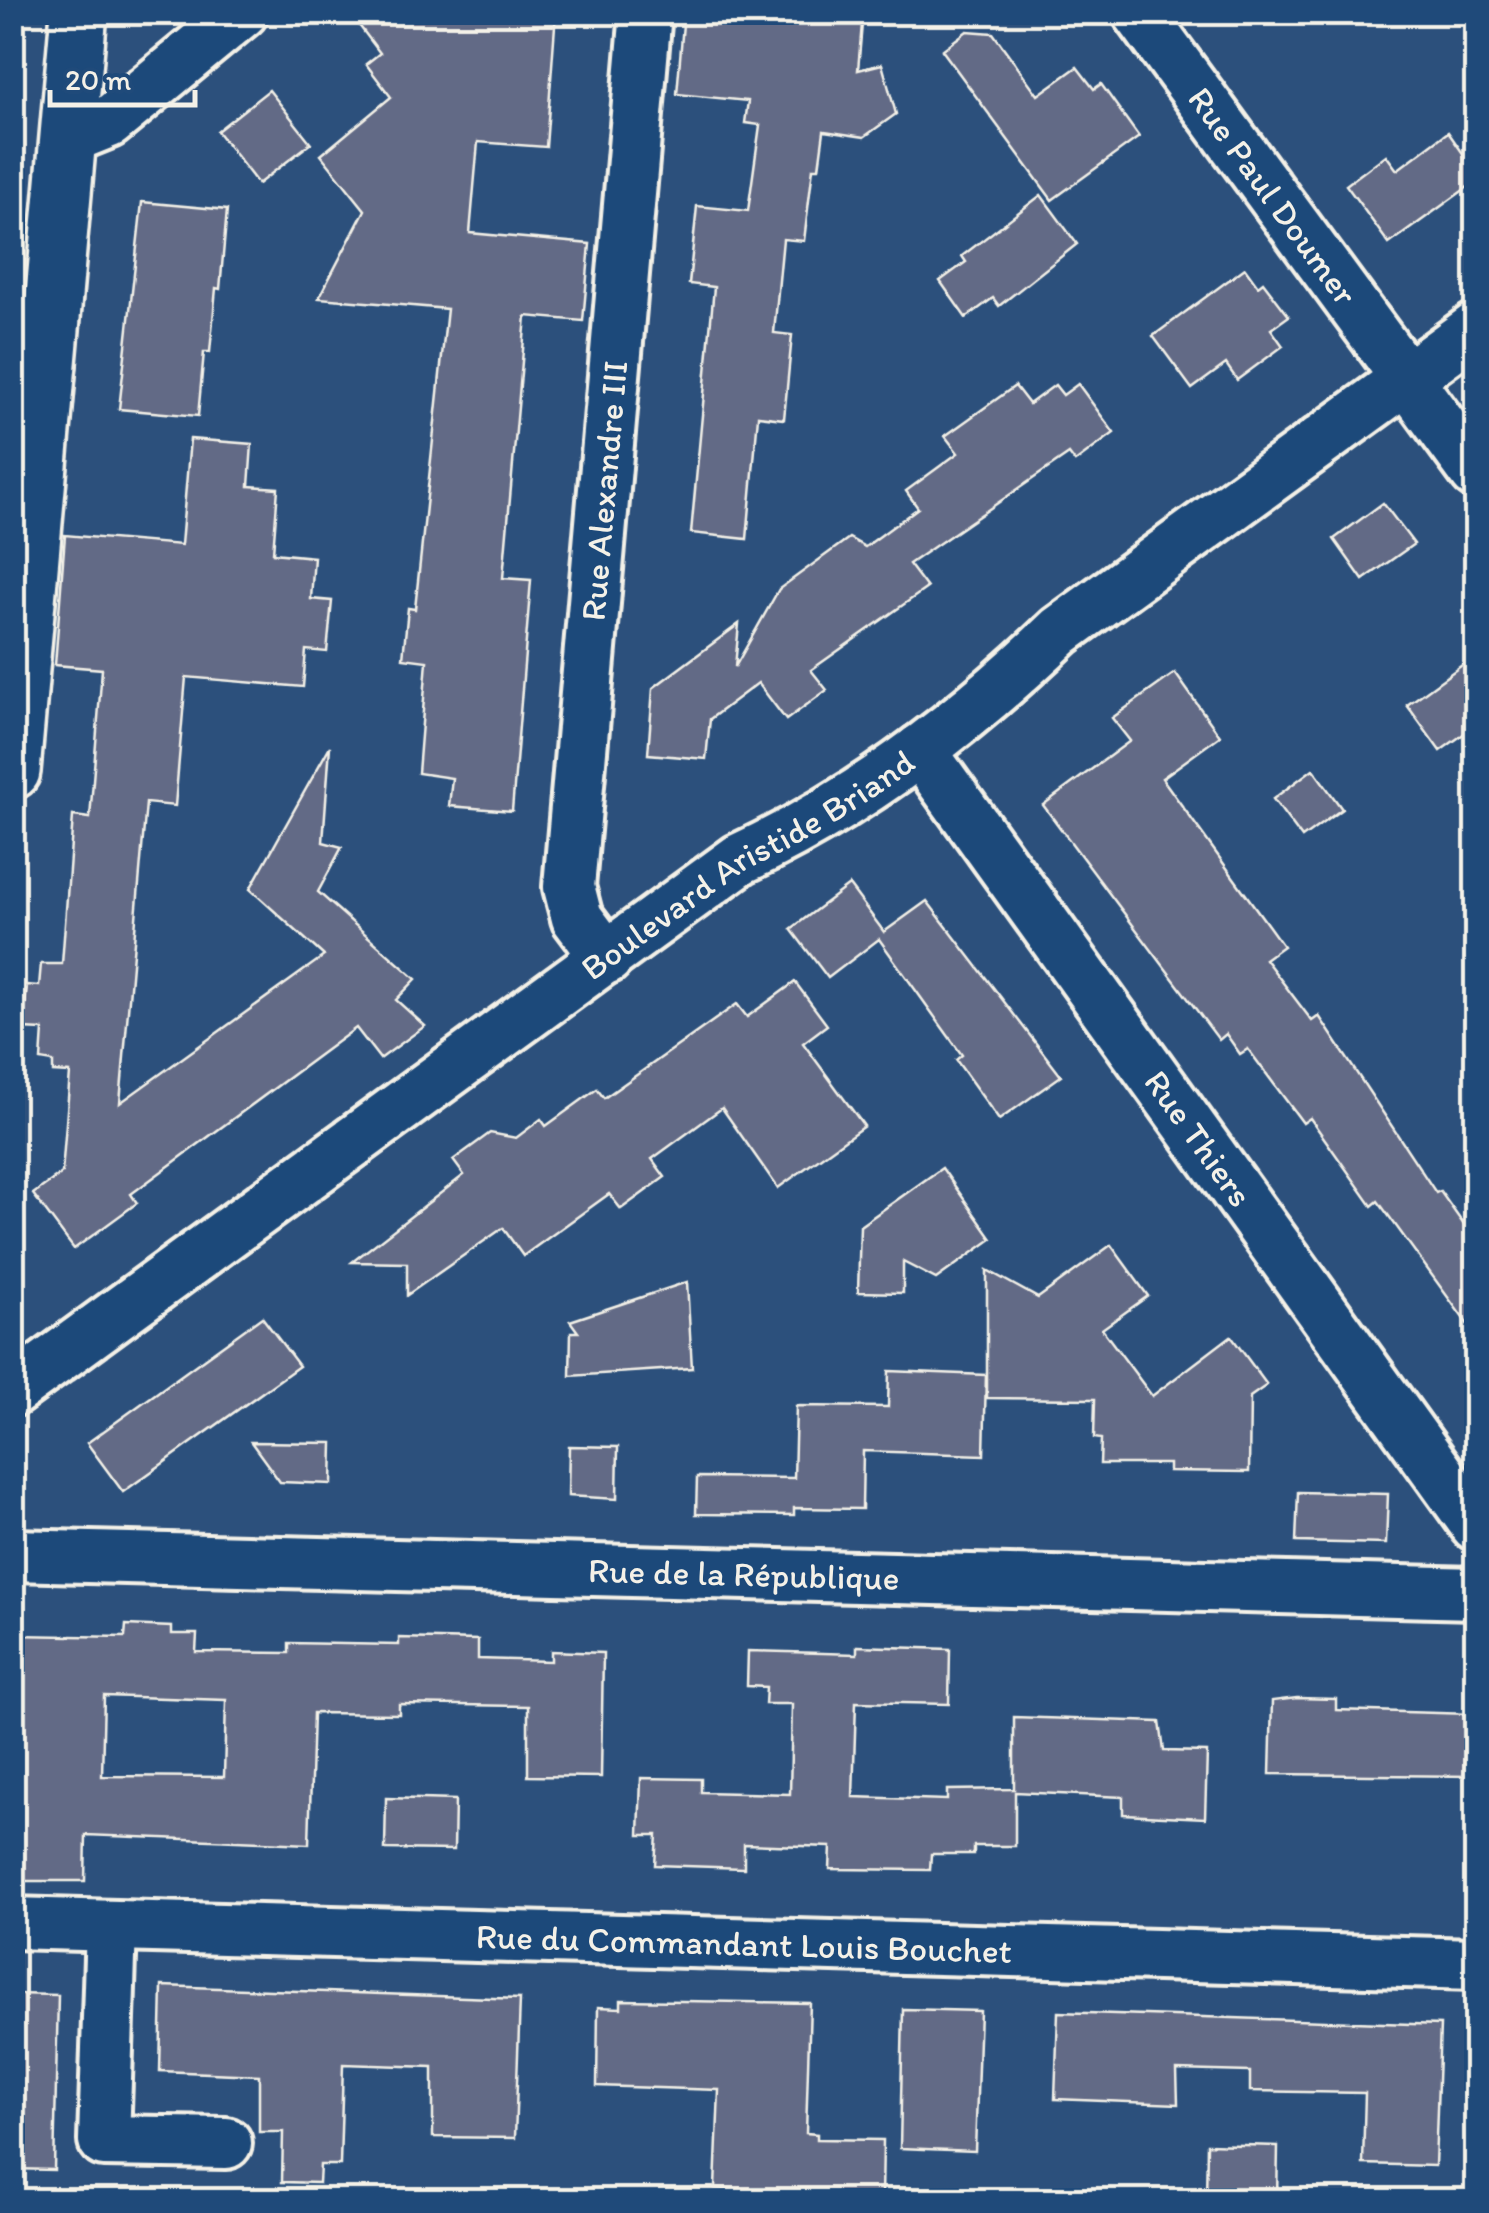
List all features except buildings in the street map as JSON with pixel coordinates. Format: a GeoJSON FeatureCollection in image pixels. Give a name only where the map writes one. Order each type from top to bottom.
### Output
{"type":"FeatureCollection","features":[{"type":"Feature","properties":{"kind":"street"},"geometry":{"type":"LineString","coordinates":[[12,772],[31,354],[69,138],[79,12]]}},
{"type":"Feature","properties":{"kind":"street"},"geometry":{"type":"LineString","coordinates":[[69,138],[109,122],[242,12]]}},
{"type":"Feature","properties":{"kind":"street","name":"Rue Alexandre III"},"geometry":{"type":"LineString","coordinates":[[607,958],[576,918],[569,887],[646,12]]}},
{"type":"Feature","properties":{"kind":"street","name":"Rue Paul Doumer"},"geometry":{"type":"LineString","coordinates":[[1138,12],[1476,474]]}},
{"type":"Feature","properties":{"kind":"street","name":"Boulevard Aristide Briand"},"geometry":{"type":"LineString","coordinates":[[12,1391],[740,860],[804,830],[920,750],[1011,678],[1060,630],[1476,328]]}},
{"type":"Feature","properties":{"kind":"street","name":"Rue Thiers"},"geometry":{"type":"LineString","coordinates":[[920,750],[1476,1525]]}},
{"type":"Feature","properties":{"kind":"street","name":"Rue de la République"},"geometry":{"type":"LineString","coordinates":[[12,1555],[1476,1593]]}},
{"type":"Feature","properties":{"kind":"street","name":"Rue du Commandant Louis Bouchet"},"geometry":{"type":"LineString","coordinates":[[12,1922],[1476,1964]]}},
{"type":"Feature","properties":{"kind":"street"},"geometry":{"type":"LineString","coordinates":[[111,1926],[104,2141],[226,2144]]}}]}
